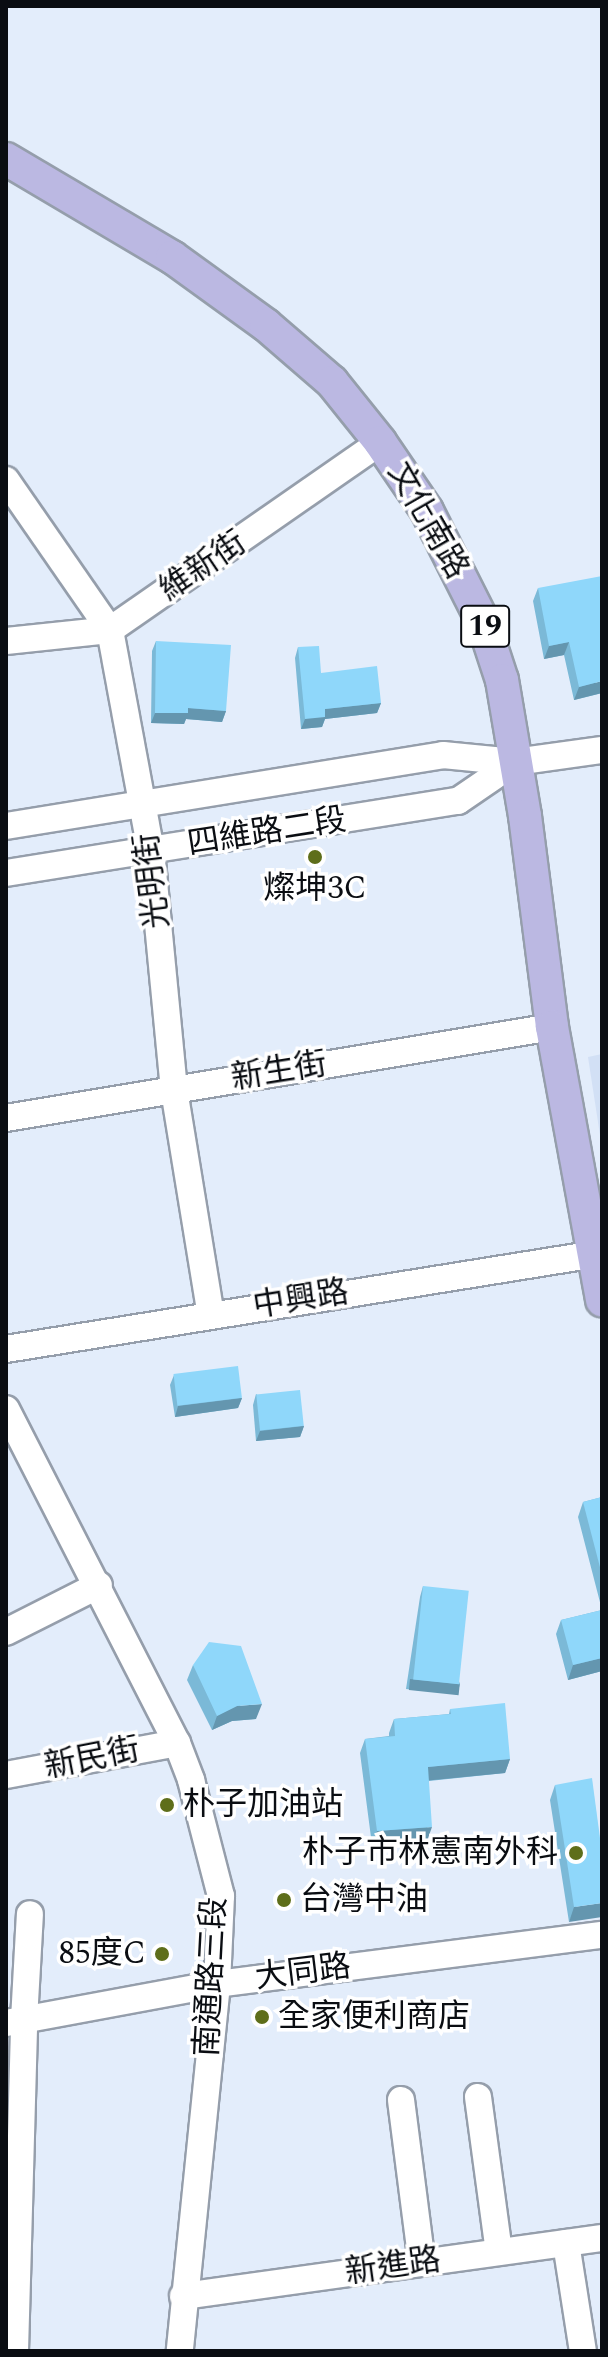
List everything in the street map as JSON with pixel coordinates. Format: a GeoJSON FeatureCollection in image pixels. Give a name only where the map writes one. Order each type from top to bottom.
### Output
{"type":"FeatureCollection","features":[{"type":"Feature","properties":{"kind":"main road","name":"文化南路"},"geometry":{"type":"LineString","coordinates":[[6,159],[172,257],[266,325],[332,382],[380,442],[427,511],[483,622],[502,680],[552,1027],[602,1300]]}},
{"type":"Feature","properties":{"kind":"street","name":"維新街"},"geometry":{"type":"LineString","coordinates":[[6,641],[110,630],[380,442]]}},
{"type":"Feature","properties":{"kind":"street","name":"光明街"},"geometry":{"type":"LineString","coordinates":[[6,480],[110,630],[151,851],[174,1090],[211,1315]]}},
{"type":"Feature","properties":{"kind":"street","name":"四維路二段"},"geometry":{"type":"LineString","coordinates":[[6,826],[443,755],[515,762],[602,750]]}},
{"type":"Feature","properties":{"kind":"street","name":"四維路二段"},"geometry":{"type":"LineString","coordinates":[[6,873],[458,801],[515,762]]}},
{"type":"Feature","properties":{"kind":"street","name":"新生街"},"geometry":{"type":"LineString","coordinates":[[6,1118],[552,1027]]}},
{"type":"Feature","properties":{"kind":"street","name":"中興路"},"geometry":{"type":"LineString","coordinates":[[6,1349],[596,1254]]}},
{"type":"Feature","properties":{"kind":"street","name":"南通路三段"},"geometry":{"type":"LineString","coordinates":[[6,1409],[99,1585],[177,1743],[191,1780],[221,1896],[217,1984],[183,2296],[180,2351]]}},
{"type":"Feature","properties":{"kind":"street"},"geometry":{"type":"LineString","coordinates":[[6,1632],[99,1585]]}},
{"type":"Feature","properties":{"kind":"street","name":"新民街"},"geometry":{"type":"LineString","coordinates":[[6,1775],[177,1743]]}},
{"type":"Feature","properties":{"kind":"street"},"geometry":{"type":"LineString","coordinates":[[15,2351],[15,2022],[30,1914]]}},
{"type":"Feature","properties":{"kind":"street","name":"大同路"},"geometry":{"type":"LineString","coordinates":[[15,2022],[217,1984],[602,1935]]}},
{"type":"Feature","properties":{"kind":"street"},"geometry":{"type":"LineString","coordinates":[[478,2097],[499,2252]]}},
{"type":"Feature","properties":{"kind":"street"},"geometry":{"type":"LineString","coordinates":[[401,2100],[422,2263]]}},
{"type":"Feature","properties":{"kind":"street","name":"新進路"},"geometry":{"type":"LineString","coordinates":[[183,2296],[602,2238]]}},
{"type":"Feature","properties":{"kind":"street"},"geometry":{"type":"LineString","coordinates":[[566,2243],[583,2351]]}},
{"type":"Feature","properties":{"kind":"shaded area"},"geometry":{"type":"Polygon","coordinates":[[[602,1054],[602,1148],[588,1057],[602,1054]]]}},
{"type":"Feature","properties":{"kind":"building"},"geometry":{"type":"Polygon","coordinates":[[[602,576],[602,681],[579,687],[569,642],[549,646],[538,588],[602,576]]]}},
{"type":"Feature","properties":{"kind":"building"},"geometry":{"type":"Polygon","coordinates":[[[156,641],[231,645],[226,711],[188,708],[188,713],[155,713],[156,641]]]}},
{"type":"Feature","properties":{"kind":"building"},"geometry":{"type":"Polygon","coordinates":[[[319,646],[321,673],[377,666],[381,703],[325,709],[325,717],[305,719],[298,647],[319,646]]]}},
{"type":"Feature","properties":{"kind":"building"},"geometry":{"type":"Polygon","coordinates":[[[238,1366],[242,1398],[177,1406],[173,1374],[238,1366]]]}},
{"type":"Feature","properties":{"kind":"building"},"geometry":{"type":"Polygon","coordinates":[[[300,1390],[304,1426],[260,1430],[256,1395],[300,1390]]]}},
{"type":"Feature","properties":{"kind":"building"},"geometry":{"type":"Polygon","coordinates":[[[602,1497],[602,1575],[583,1502],[602,1497]]]}},
{"type":"Feature","properties":{"kind":"building"},"geometry":{"type":"Polygon","coordinates":[[[423,1586],[469,1591],[459,1684],[413,1679],[423,1586]]]}},
{"type":"Feature","properties":{"kind":"building"},"geometry":{"type":"Polygon","coordinates":[[[602,1610],[602,1658],[573,1665],[561,1620],[602,1610]]]}},
{"type":"Feature","properties":{"kind":"building"},"geometry":{"type":"Polygon","coordinates":[[[209,1642],[241,1646],[262,1704],[237,1706],[217,1716],[193,1665],[209,1642]]]}},
{"type":"Feature","properties":{"kind":"building"},"geometry":{"type":"Polygon","coordinates":[[[505,1703],[510,1759],[428,1767],[432,1827],[377,1831],[365,1739],[395,1736],[394,1719],[451,1714],[450,1709],[505,1703]]]}},
{"type":"Feature","properties":{"kind":"building","name":"朴子市林憲南外科"},"geometry":{"type":"Polygon","coordinates":[[[592,1778],[602,1853],[602,1903],[574,1907],[555,1785],[592,1778]]]}},
{"type":"Feature","properties":{"kind":"place","name":"燦坤3C"},"geometry":{"type":"Point","coordinates":[315,857]}},
{"type":"Feature","properties":{"kind":"place","name":"朴子加油站"},"geometry":{"type":"Point","coordinates":[167,1805]}},
{"type":"Feature","properties":{"kind":"place","name":"朴子市林憲南外科"},"geometry":{"type":"Point","coordinates":[576,1853]}},
{"type":"Feature","properties":{"kind":"place","name":"台灣中油"},"geometry":{"type":"Point","coordinates":[284,1900]}},
{"type":"Feature","properties":{"kind":"place","name":"85度C"},"geometry":{"type":"Point","coordinates":[162,1954]}},
{"type":"Feature","properties":{"kind":"place","name":"全家便利商店"},"geometry":{"type":"Point","coordinates":[262,2017]}}]}
